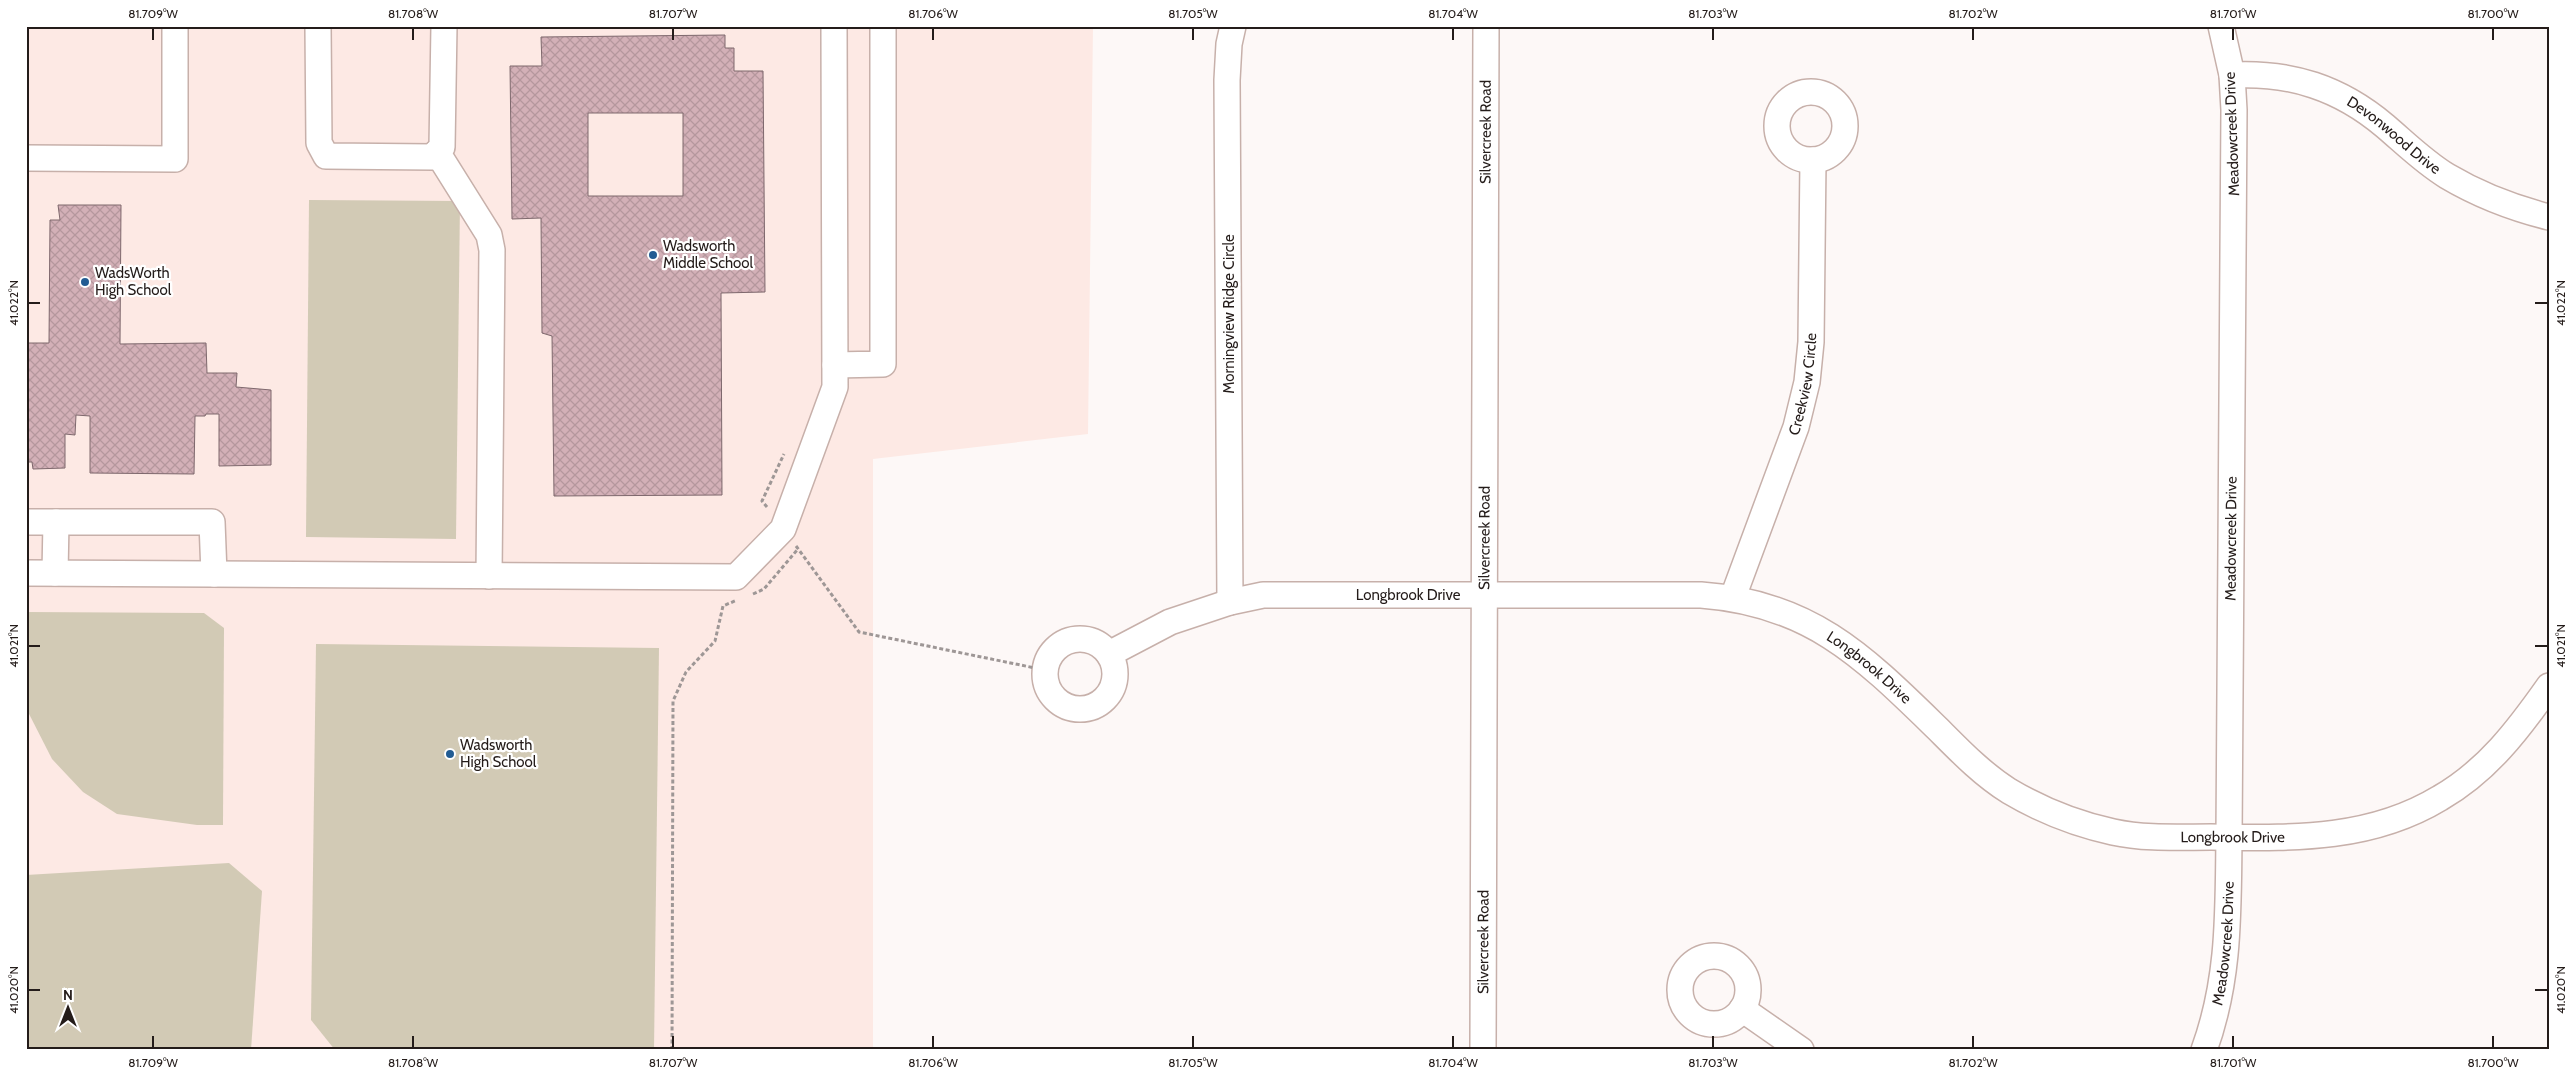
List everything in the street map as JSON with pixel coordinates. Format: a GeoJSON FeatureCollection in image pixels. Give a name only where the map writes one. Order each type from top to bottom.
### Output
{"type":"FeatureCollection","features":[{"type":"Feature","properties":{"kind":"street"},"geometry":{"type":"LineString","coordinates":[[26,158],[175,159],[175,26]]}},
{"type":"Feature","properties":{"kind":"street"},"geometry":{"type":"LineString","coordinates":[[318,26],[319,143],[326,156],[432,157],[442,147],[444,26]]}},
{"type":"Feature","properties":{"kind":"street"},"geometry":{"type":"LineString","coordinates":[[26,573],[736,577],[783,529],[835,387],[834,26]]}},
{"type":"Feature","properties":{"kind":"street"},"geometry":{"type":"LineString","coordinates":[[835,365],[884,364],[884,26]]}},
{"type":"Feature","properties":{"kind":"street","name":"Morningview Ridge Circle"},"geometry":{"type":"LineString","coordinates":[[1230,602],[1227,80],[1229,44],[1234,26]]}},
{"type":"Feature","properties":{"kind":"street","name":"Silvercreek Road"},"geometry":{"type":"LineString","coordinates":[[1482,1050],[1486,26]]}},
{"type":"Feature","properties":{"kind":"street","name":"Meadowcreek Drive"},"geometry":{"type":"LineString","coordinates":[[2204,1050],[2221,993],[2228,948],[2234,119],[2232,75],[2221,26]]}},
{"type":"Feature","properties":{"kind":"street","name":"Devonwood Drive"},"geometry":{"type":"LineString","coordinates":[[2232,75],[2281,76],[2313,83],[2340,94],[2363,108],[2414,152],[2446,176],[2487,197],[2525,211],[2549,217]]}},
{"type":"Feature","properties":{"kind":"street"},"geometry":{"type":"LineString","coordinates":[[437,152],[489,235],[492,250],[489,576]]}},
{"type":"Feature","properties":{"kind":"street","name":"Creekview Circle"},"geometry":{"type":"LineString","coordinates":[[1733,597],[1796,427],[1807,382],[1811,342],[1813,160]]}},
{"type":"Feature","properties":{"kind":"street"},"geometry":{"type":"LineString","coordinates":[[26,522],[212,522],[214,574]]}},
{"type":"Feature","properties":{"kind":"street"},"geometry":{"type":"LineString","coordinates":[[55,573],[56,522]]}},
{"type":"Feature","properties":{"kind":"street","name":"Longbrook Drive"},"geometry":{"type":"LineString","coordinates":[[1109,654],[1170,622],[1230,602],[1264,595],[1701,595],[1733,597],[1779,611],[1806,622],[1853,650],[1883,676],[1975,765],[2006,789],[2041,809],[2077,824],[2116,833],[2154,837],[2315,837],[2344,834],[2378,826],[2410,814],[2440,798],[2469,779],[2495,756],[2521,727],[2549,686]]}},
{"type":"Feature","properties":{"kind":"street"},"geometry":{"type":"LineString","coordinates":[[1742,1010],[1801,1050]]}},
{"type":"Feature","properties":{"kind":"path"},"geometry":{"type":"LineString","coordinates":[[748,596],[764,589],[798,549]]}},
{"type":"Feature","properties":{"kind":"path"},"geometry":{"type":"LineString","coordinates":[[672,1050],[673,701],[686,672],[715,641],[723,606],[739,600]]}},
{"type":"Feature","properties":{"kind":"shaded area","name":"Wadsworth High School"},"geometry":{"type":"Polygon","coordinates":[[[26,26],[1093,26],[1088,434],[873,459],[873,1050],[26,1050],[26,26]]]}},
{"type":"Feature","properties":{"kind":"shaded area"},"geometry":{"type":"Polygon","coordinates":[[[309,200],[460,201],[456,539],[306,537],[309,200]]]}},
{"type":"Feature","properties":{"kind":"shaded area"},"geometry":{"type":"Polygon","coordinates":[[[26,612],[204,613],[224,628],[223,825],[197,825],[117,814],[83,792],[52,759],[26,708],[26,612]]]}},
{"type":"Feature","properties":{"kind":"shaded area"},"geometry":{"type":"Polygon","coordinates":[[[316,644],[659,648],[654,1050],[335,1050],[311,1020],[316,644]]]}},
{"type":"Feature","properties":{"kind":"shaded area"},"geometry":{"type":"Polygon","coordinates":[[[229,863],[262,891],[251,1050],[26,1050],[26,875],[229,863]]]}},
{"type":"Feature","properties":{"kind":"building","name":"Wadsworth Middle School"},"geometry":{"type":"Polygon","coordinates":[[[725,35],[725,48],[734,48],[734,71],[763,71],[765,292],[721,293],[722,495],[554,496],[552,336],[542,333],[541,218],[512,219],[510,66],[542,66],[541,37],[725,35]],[[588,113],[588,196],[683,196],[683,113],[588,113]]]}},
{"type":"Feature","properties":{"kind":"building","name":"WadsWorth High School"},"geometry":{"type":"Polygon","coordinates":[[[58,205],[121,205],[120,344],[206,343],[207,373],[237,373],[236,387],[271,390],[271,465],[219,466],[219,414],[195,416],[194,474],[90,473],[90,416],[76,415],[75,435],[65,434],[65,468],[33,469],[32,462],[26,462],[26,343],[49,343],[50,220],[60,220],[58,205]]]}},
{"type":"Feature","properties":{"kind":"place","name":"Wadsworth Middle School"},"geometry":{"type":"Point","coordinates":[653,255]}},
{"type":"Feature","properties":{"kind":"place","name":"WadsWorth High School"},"geometry":{"type":"Point","coordinates":[85,282]}},
{"type":"Feature","properties":{"kind":"place","name":"Wadsworth High School"},"geometry":{"type":"Point","coordinates":[450,754]}}]}
